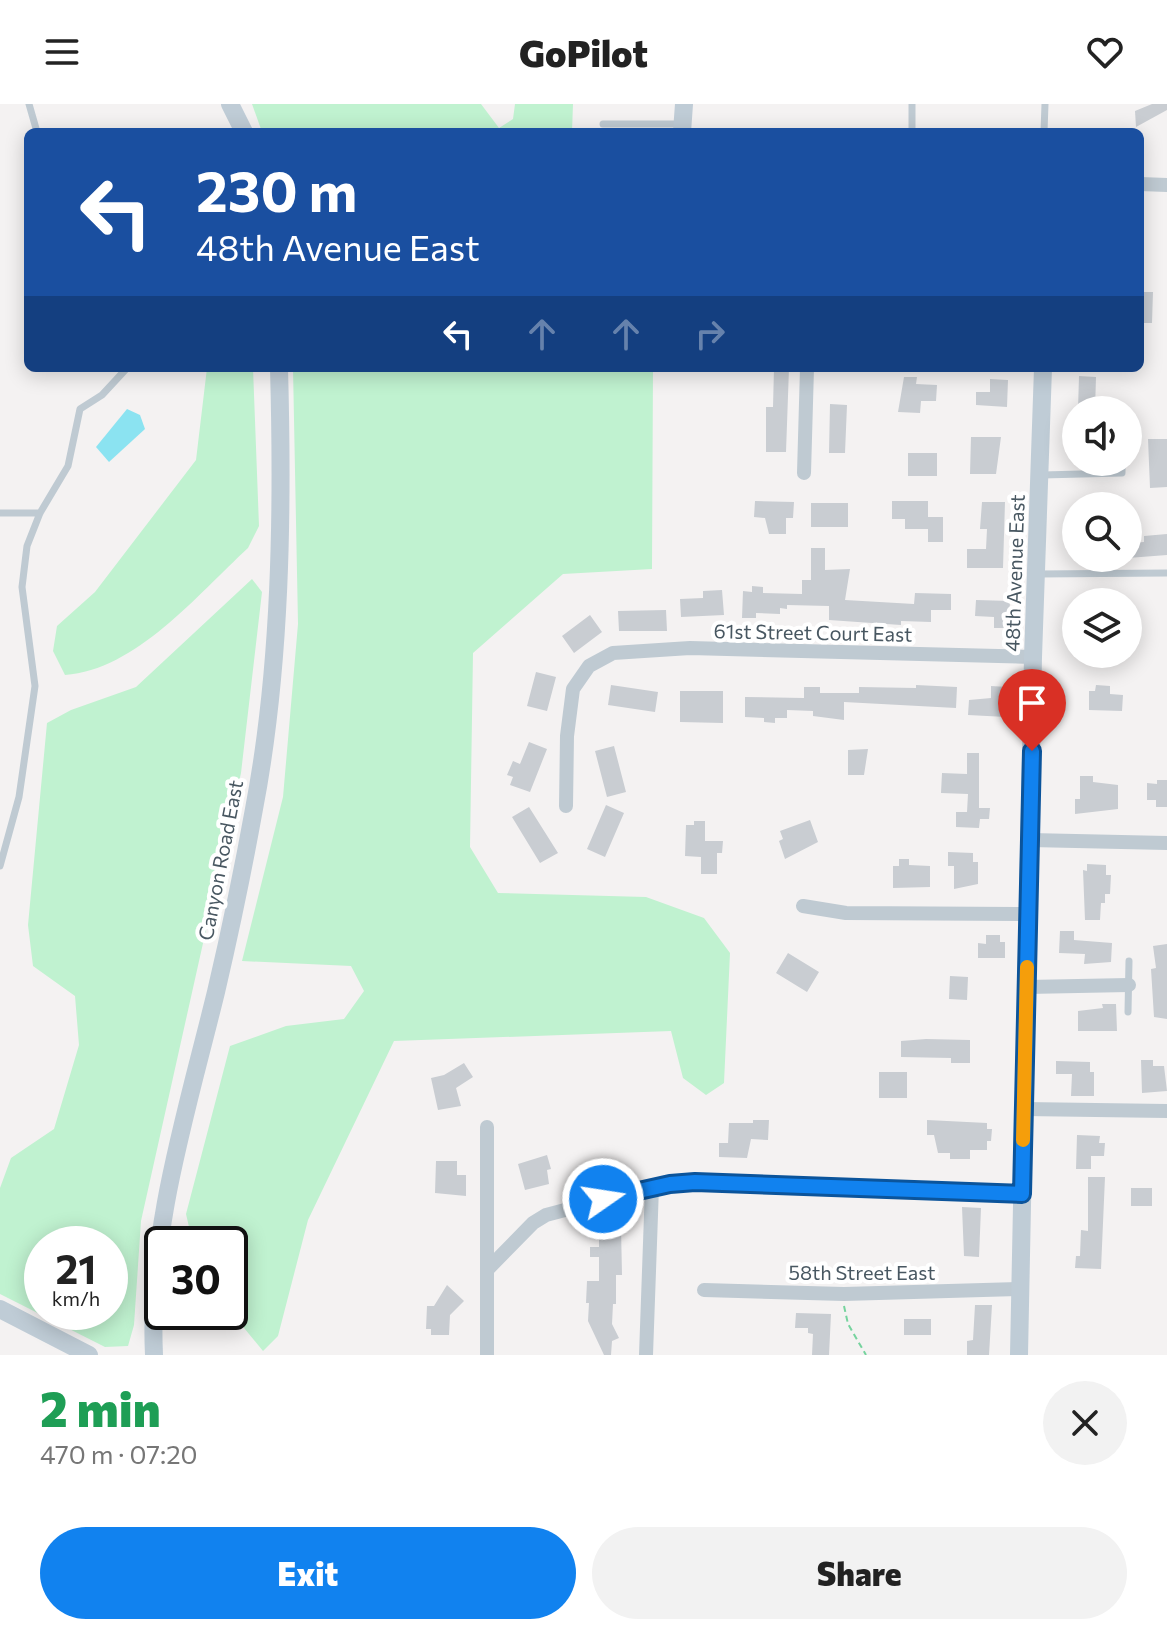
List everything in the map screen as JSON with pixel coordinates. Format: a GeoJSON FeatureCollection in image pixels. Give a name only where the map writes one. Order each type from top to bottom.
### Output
{"type":"FeatureCollection","features":[{"type":"Feature","properties":{"kind":"main road"},"geometry":{"type":"LineString","coordinates":[[230,104],[242,128]]}},
{"type":"Feature","properties":{"kind":"main road"},"geometry":{"type":"LineString","coordinates":[[683,128],[684,104]]}},
{"type":"Feature","properties":{"kind":"main road","name":"Canyon Road East"},"geometry":{"type":"LineString","coordinates":[[154,1355],[154,1283],[162,1230],[255,808],[269,721],[277,597],[279,372]]}},
{"type":"Feature","properties":{"kind":"main road","name":"48th Avenue East"},"geometry":{"type":"LineString","coordinates":[[1019,1355],[1033,657],[1043,372]]}},
{"type":"Feature","properties":{"kind":"main road"},"geometry":{"type":"LineString","coordinates":[[0,1309],[89,1355]]}},
{"type":"Feature","properties":{"kind":"street"},"geometry":{"type":"LineString","coordinates":[[1144,184],[1167,185]]}},
{"type":"Feature","properties":{"kind":"street"},"geometry":{"type":"LineString","coordinates":[[804,473],[807,372]]}},
{"type":"Feature","properties":{"kind":"street","name":"61st Street Court East"},"geometry":{"type":"LineString","coordinates":[[566,806],[569,705],[578,679],[594,662],[613,653],[690,648],[1033,657]]}},
{"type":"Feature","properties":{"kind":"street"},"geometry":{"type":"LineString","coordinates":[[1030,840],[1167,843]]}},
{"type":"Feature","properties":{"kind":"street"},"geometry":{"type":"LineString","coordinates":[[803,906],[846,913],[1028,914]]}},
{"type":"Feature","properties":{"kind":"street"},"geometry":{"type":"LineString","coordinates":[[1027,987],[1129,985]]}},
{"type":"Feature","properties":{"kind":"street"},"geometry":{"type":"LineString","coordinates":[[1024,1109],[1167,1111]]}},
{"type":"Feature","properties":{"kind":"street"},"geometry":{"type":"LineString","coordinates":[[487,1127],[487,1355]]}},
{"type":"Feature","properties":{"kind":"street"},"geometry":{"type":"LineString","coordinates":[[487,1270],[533,1223],[546,1215],[652,1187],[695,1182],[1022,1194]]}},
{"type":"Feature","properties":{"kind":"street"},"geometry":{"type":"LineString","coordinates":[[646,1355],[652,1187]]}},
{"type":"Feature","properties":{"kind":"street","name":"58th Street East"},"geometry":{"type":"LineString","coordinates":[[704,1290],[844,1294],[1020,1289]]}},
{"type":"Feature","properties":{"kind":"lane"},"geometry":{"type":"LineString","coordinates":[[29,104],[36,128]]}},
{"type":"Feature","properties":{"kind":"lane"},"geometry":{"type":"LineString","coordinates":[[912,104],[912,128]]}},
{"type":"Feature","properties":{"kind":"lane"},"geometry":{"type":"LineString","coordinates":[[1044,128],[1045,104]]}},
{"type":"Feature","properties":{"kind":"lane"},"geometry":{"type":"LineString","coordinates":[[603,124],[683,128]]}},
{"type":"Feature","properties":{"kind":"lane"},"geometry":{"type":"LineString","coordinates":[[0,866],[19,797],[35,686],[22,587],[27,546],[40,513],[68,466],[80,409],[102,395],[123,372]]}},
{"type":"Feature","properties":{"kind":"lane"},"geometry":{"type":"LineString","coordinates":[[1039,475],[1062,474]]}},
{"type":"Feature","properties":{"kind":"lane"},"geometry":{"type":"LineString","coordinates":[[0,513],[40,513]]}},
{"type":"Feature","properties":{"kind":"lane"},"geometry":{"type":"LineString","coordinates":[[1036,574],[1167,573]]}},
{"type":"Feature","properties":{"kind":"lane"},"geometry":{"type":"LineString","coordinates":[[1128,1012],[1129,961]]}},
{"type":"Feature","properties":{"kind":"path"},"geometry":{"type":"LineString","coordinates":[[844,1294],[846,1318],[866,1355]]}},
{"type":"Feature","properties":{"kind":"green space"},"geometry":{"type":"Polygon","coordinates":[[[252,104],[481,104],[499,128],[261,128],[252,104]]]}},
{"type":"Feature","properties":{"kind":"green space"},"geometry":{"type":"Polygon","coordinates":[[[515,104],[573,104],[572,128],[499,128],[513,119],[515,104]]]}},
{"type":"Feature","properties":{"kind":"green space"},"geometry":{"type":"Polygon","coordinates":[[[207,372],[253,372],[259,526],[248,548],[186,608],[141,645],[91,670],[65,675],[53,651],[57,626],[95,592],[196,460],[207,372]]]}},
{"type":"Feature","properties":{"kind":"green space"},"geometry":{"type":"Polygon","coordinates":[[[293,372],[653,372],[652,569],[563,574],[473,653],[470,847],[498,893],[646,897],[704,918],[730,953],[724,1083],[706,1095],[683,1078],[671,1031],[394,1041],[308,1220],[278,1336],[263,1351],[246,1330],[248,1226],[189,1226],[186,1214],[230,1046],[286,1026],[344,1019],[364,991],[351,966],[242,961],[283,797],[298,624],[293,372]]]}},
{"type":"Feature","properties":{"kind":"green space"},"geometry":{"type":"Polygon","coordinates":[[[252,579],[262,592],[241,773],[141,1221],[134,1325],[128,1346],[105,1347],[71,1330],[128,1330],[128,1226],[24,1226],[24,1306],[0,1294],[0,1188],[11,1158],[54,1129],[79,1045],[75,996],[33,966],[28,925],[47,723],[71,710],[136,687],[252,579]]]}},
{"type":"Feature","properties":{"kind":"water"},"geometry":{"type":"Polygon","coordinates":[[[127,409],[140,415],[145,429],[109,462],[96,447],[127,409]]]}},
{"type":"Feature","properties":{"kind":"building"},"geometry":{"type":"Polygon","coordinates":[[[1152,104],[1167,104],[1167,110],[1136,127],[1135,111],[1152,104]]]}},
{"type":"Feature","properties":{"kind":"building"},"geometry":{"type":"Polygon","coordinates":[[[1144,292],[1153,292],[1152,323],[1144,323],[1144,292]]]}},
{"type":"Feature","properties":{"kind":"building"},"geometry":{"type":"Polygon","coordinates":[[[774,372],[789,372],[786,452],[766,452],[766,407],[773,407],[774,372]]]}},
{"type":"Feature","properties":{"kind":"building"},"geometry":{"type":"Polygon","coordinates":[[[1079,376],[1096,377],[1095,396],[1078,396],[1079,376]]]}},
{"type":"Feature","properties":{"kind":"building"},"geometry":{"type":"Polygon","coordinates":[[[904,377],[917,377],[916,384],[937,385],[936,401],[921,401],[920,413],[898,412],[904,377]]]}},
{"type":"Feature","properties":{"kind":"building"},"geometry":{"type":"Polygon","coordinates":[[[990,379],[1008,380],[1007,407],[976,405],[976,392],[990,392],[990,379]]]}},
{"type":"Feature","properties":{"kind":"building"},"geometry":{"type":"Polygon","coordinates":[[[830,404],[847,405],[845,453],[829,453],[830,404]]]}},
{"type":"Feature","properties":{"kind":"building"},"geometry":{"type":"Polygon","coordinates":[[[971,437],[1001,437],[996,474],[970,474],[971,437]]]}},
{"type":"Feature","properties":{"kind":"building"},"geometry":{"type":"Polygon","coordinates":[[[1148,439],[1167,439],[1167,487],[1150,488],[1148,439]]]}},
{"type":"Feature","properties":{"kind":"building"},"geometry":{"type":"Polygon","coordinates":[[[908,453],[937,453],[937,476],[908,476],[908,453]]]}},
{"type":"Feature","properties":{"kind":"building"},"geometry":{"type":"Polygon","coordinates":[[[755,501],[794,502],[793,518],[786,518],[786,534],[769,534],[765,518],[754,517],[755,501]]]}},
{"type":"Feature","properties":{"kind":"building"},"geometry":{"type":"Polygon","coordinates":[[[892,501],[928,501],[928,517],[943,517],[943,542],[928,542],[928,529],[905,529],[905,519],[892,519],[892,501]]]}},
{"type":"Feature","properties":{"kind":"building"},"geometry":{"type":"Polygon","coordinates":[[[982,502],[1005,502],[1003,568],[967,568],[967,549],[986,549],[987,529],[980,529],[982,502]]]}},
{"type":"Feature","properties":{"kind":"building"},"geometry":{"type":"Polygon","coordinates":[[[811,503],[848,503],[848,527],[811,527],[811,503]]]}},
{"type":"Feature","properties":{"kind":"building"},"geometry":{"type":"Polygon","coordinates":[[[1167,534],[1167,555],[1142,557],[1144,536],[1167,534]]]}},
{"type":"Feature","properties":{"kind":"building"},"geometry":{"type":"Polygon","coordinates":[[[811,548],[825,548],[825,570],[850,569],[845,600],[914,604],[915,593],[951,594],[951,610],[931,610],[931,622],[901,621],[901,625],[829,620],[829,606],[787,605],[787,609],[780,608],[780,614],[756,613],[756,618],[742,618],[743,591],[752,592],[752,586],[763,587],[763,593],[802,594],[802,580],[811,580],[811,548]]]}},
{"type":"Feature","properties":{"kind":"building"},"geometry":{"type":"Polygon","coordinates":[[[722,590],[724,615],[681,617],[680,599],[703,598],[703,591],[722,590]]]}},
{"type":"Feature","properties":{"kind":"building"},"geometry":{"type":"Polygon","coordinates":[[[976,600],[1010,601],[1009,628],[994,628],[994,617],[975,616],[976,600]]]}},
{"type":"Feature","properties":{"kind":"building"},"geometry":{"type":"Polygon","coordinates":[[[666,610],[667,631],[619,631],[618,611],[666,610]]]}},
{"type":"Feature","properties":{"kind":"building"},"geometry":{"type":"Polygon","coordinates":[[[590,615],[602,632],[574,653],[562,636],[590,615]]]}},
{"type":"Feature","properties":{"kind":"building"},"geometry":{"type":"Polygon","coordinates":[[[536,672],[556,677],[547,711],[527,706],[536,672]]]}},
{"type":"Feature","properties":{"kind":"building"},"geometry":{"type":"Polygon","coordinates":[[[611,685],[658,692],[655,712],[608,705],[611,685]]]}},
{"type":"Feature","properties":{"kind":"building"},"geometry":{"type":"Polygon","coordinates":[[[916,685],[957,687],[956,708],[844,702],[844,720],[813,716],[813,711],[787,710],[787,718],[775,718],[775,723],[764,722],[764,718],[745,717],[745,697],[804,698],[804,687],[820,687],[820,693],[859,693],[859,687],[916,688],[916,685]]]}},
{"type":"Feature","properties":{"kind":"building"},"geometry":{"type":"Polygon","coordinates":[[[1096,685],[1110,686],[1110,694],[1123,695],[1122,711],[1089,710],[1089,691],[1095,691],[1096,685]]]}},
{"type":"Feature","properties":{"kind":"building"},"geometry":{"type":"Polygon","coordinates":[[[991,686],[1007,687],[1006,717],[968,715],[969,700],[991,698],[991,686]]]}},
{"type":"Feature","properties":{"kind":"building"},"geometry":{"type":"Polygon","coordinates":[[[680,691],[723,691],[723,723],[680,722],[680,691]]]}},
{"type":"Feature","properties":{"kind":"building"},"geometry":{"type":"Polygon","coordinates":[[[529,742],[547,749],[530,792],[510,785],[513,777],[507,775],[513,761],[520,764],[529,742]]]}},
{"type":"Feature","properties":{"kind":"building"},"geometry":{"type":"Polygon","coordinates":[[[614,746],[626,792],[607,797],[595,751],[614,746]]]}},
{"type":"Feature","properties":{"kind":"building"},"geometry":{"type":"Polygon","coordinates":[[[868,749],[864,775],[848,775],[848,750],[868,749]]]}},
{"type":"Feature","properties":{"kind":"building"},"geometry":{"type":"Polygon","coordinates":[[[967,753],[979,753],[979,808],[990,808],[989,819],[980,819],[979,828],[956,827],[956,812],[967,812],[968,794],[941,793],[942,773],[967,774],[967,753]]]}},
{"type":"Feature","properties":{"kind":"building"},"geometry":{"type":"Polygon","coordinates":[[[1080,776],[1093,776],[1093,782],[1118,785],[1118,809],[1075,814],[1075,799],[1080,799],[1080,776]]]}},
{"type":"Feature","properties":{"kind":"building"},"geometry":{"type":"Polygon","coordinates":[[[1157,780],[1167,780],[1167,807],[1156,807],[1156,800],[1147,800],[1147,783],[1157,784],[1157,780]]]}},
{"type":"Feature","properties":{"kind":"building"},"geometry":{"type":"Polygon","coordinates":[[[606,805],[624,813],[605,857],[587,849],[606,805]]]}},
{"type":"Feature","properties":{"kind":"building"},"geometry":{"type":"Polygon","coordinates":[[[529,807],[558,853],[540,863],[512,817],[529,807]]]}},
{"type":"Feature","properties":{"kind":"building"},"geometry":{"type":"Polygon","coordinates":[[[810,820],[818,842],[785,859],[779,841],[783,839],[780,831],[810,820]]]}},
{"type":"Feature","properties":{"kind":"building"},"geometry":{"type":"Polygon","coordinates":[[[694,821],[705,821],[705,841],[723,841],[722,853],[717,853],[717,874],[701,874],[701,857],[685,856],[686,825],[694,825],[694,821]]]}},
{"type":"Feature","properties":{"kind":"building"},"geometry":{"type":"Polygon","coordinates":[[[948,852],[973,853],[973,862],[978,862],[978,884],[954,889],[954,866],[948,866],[948,852]]]}},
{"type":"Feature","properties":{"kind":"building"},"geometry":{"type":"Polygon","coordinates":[[[899,859],[909,859],[909,865],[930,866],[930,887],[893,888],[893,866],[899,866],[899,859]]]}},
{"type":"Feature","properties":{"kind":"building"},"geometry":{"type":"Polygon","coordinates":[[[1087,864],[1106,865],[1106,875],[1111,875],[1110,894],[1105,894],[1105,903],[1101,903],[1100,920],[1085,920],[1083,870],[1087,871],[1087,864]]]}},
{"type":"Feature","properties":{"kind":"building"},"geometry":{"type":"Polygon","coordinates":[[[1060,931],[1074,931],[1074,940],[1112,943],[1111,962],[1084,964],[1085,954],[1059,953],[1060,931]]]}},
{"type":"Feature","properties":{"kind":"building"},"geometry":{"type":"Polygon","coordinates":[[[986,935],[1000,935],[1000,942],[1005,942],[1005,958],[978,958],[978,943],[986,944],[986,935]]]}},
{"type":"Feature","properties":{"kind":"building"},"geometry":{"type":"Polygon","coordinates":[[[1167,944],[1167,1019],[1154,1017],[1151,969],[1156,968],[1153,946],[1167,944]]]}},
{"type":"Feature","properties":{"kind":"building"},"geometry":{"type":"Polygon","coordinates":[[[788,953],[819,972],[807,992],[776,973],[788,953]]]}},
{"type":"Feature","properties":{"kind":"building"},"geometry":{"type":"Polygon","coordinates":[[[950,976],[968,977],[967,1000],[949,999],[950,976]]]}},
{"type":"Feature","properties":{"kind":"building"},"geometry":{"type":"Polygon","coordinates":[[[1102,1004],[1116,1004],[1117,1031],[1078,1031],[1078,1011],[1103,1008],[1102,1004]]]}},
{"type":"Feature","properties":{"kind":"building"},"geometry":{"type":"Polygon","coordinates":[[[970,1040],[970,1063],[951,1063],[951,1058],[901,1057],[901,1041],[970,1040]]]}},
{"type":"Feature","properties":{"kind":"building"},"geometry":{"type":"Polygon","coordinates":[[[1141,1060],[1153,1060],[1153,1066],[1164,1066],[1167,1091],[1142,1093],[1141,1060]]]}},
{"type":"Feature","properties":{"kind":"building"},"geometry":{"type":"Polygon","coordinates":[[[1056,1061],[1090,1062],[1090,1072],[1094,1072],[1094,1096],[1071,1096],[1072,1074],[1056,1074],[1056,1061]]]}},
{"type":"Feature","properties":{"kind":"building"},"geometry":{"type":"Polygon","coordinates":[[[464,1063],[473,1077],[456,1088],[461,1106],[438,1110],[431,1078],[444,1075],[464,1063]]]}},
{"type":"Feature","properties":{"kind":"building"},"geometry":{"type":"Polygon","coordinates":[[[879,1072],[907,1072],[907,1098],[879,1098],[879,1072]]]}},
{"type":"Feature","properties":{"kind":"building"},"geometry":{"type":"Polygon","coordinates":[[[753,1120],[769,1120],[768,1140],[751,1139],[747,1158],[719,1157],[719,1143],[728,1143],[729,1123],[753,1123],[753,1120]]]}},
{"type":"Feature","properties":{"kind":"building"},"geometry":{"type":"Polygon","coordinates":[[[927,1120],[987,1123],[987,1129],[992,1129],[991,1141],[987,1141],[987,1150],[970,1150],[970,1159],[950,1159],[950,1153],[938,1153],[934,1135],[927,1135],[927,1120]]]}},
{"type":"Feature","properties":{"kind":"building"},"geometry":{"type":"Polygon","coordinates":[[[1077,1135],[1100,1136],[1099,1143],[1105,1143],[1104,1156],[1091,1156],[1091,1169],[1076,1169],[1077,1135]]]}},
{"type":"Feature","properties":{"kind":"building"},"geometry":{"type":"Polygon","coordinates":[[[547,1155],[551,1169],[547,1170],[549,1184],[525,1190],[518,1164],[547,1155]]]}},
{"type":"Feature","properties":{"kind":"building"},"geometry":{"type":"Polygon","coordinates":[[[436,1161],[457,1161],[457,1175],[466,1175],[466,1196],[435,1193],[436,1161]]]}},
{"type":"Feature","properties":{"kind":"building"},"geometry":{"type":"Polygon","coordinates":[[[1088,1177],[1105,1177],[1101,1269],[1075,1268],[1076,1256],[1080,1256],[1081,1230],[1088,1231],[1088,1177]]]}},
{"type":"Feature","properties":{"kind":"building"},"geometry":{"type":"Polygon","coordinates":[[[1131,1188],[1152,1188],[1152,1206],[1131,1206],[1131,1188]]]}},
{"type":"Feature","properties":{"kind":"building"},"geometry":{"type":"Polygon","coordinates":[[[962,1207],[981,1208],[979,1257],[964,1256],[962,1207]]]}},
{"type":"Feature","properties":{"kind":"building"},"geometry":{"type":"Polygon","coordinates":[[[599,1227],[621,1227],[622,1275],[616,1275],[612,1324],[619,1338],[612,1341],[611,1355],[604,1355],[588,1321],[589,1303],[586,1303],[587,1281],[599,1281],[599,1257],[590,1257],[590,1247],[599,1247],[599,1227]]]}},
{"type":"Feature","properties":{"kind":"building"},"geometry":{"type":"Polygon","coordinates":[[[447,1285],[464,1301],[450,1315],[449,1335],[431,1335],[431,1329],[426,1329],[427,1306],[434,1306],[447,1285]]]}},
{"type":"Feature","properties":{"kind":"building"},"geometry":{"type":"Polygon","coordinates":[[[975,1305],[992,1305],[989,1355],[967,1355],[967,1341],[973,1340],[975,1305]]]}},
{"type":"Feature","properties":{"kind":"building"},"geometry":{"type":"Polygon","coordinates":[[[796,1313],[831,1314],[829,1355],[812,1355],[813,1334],[808,1333],[808,1328],[795,1328],[796,1313]]]}},
{"type":"Feature","properties":{"kind":"building"},"geometry":{"type":"Polygon","coordinates":[[[904,1319],[931,1319],[931,1335],[904,1335],[904,1319]]]}},
{"type":"Feature","properties":{"kind":"slow traffic"},"geometry":{"type":"LineString","coordinates":[[1023,1140],[1027,967]]}},
{"type":"Feature","properties":{"kind":"route"},"geometry":{"type":"LineString","coordinates":[[603,1199],[670,1184],[695,1182],[1022,1194],[1032,751]]}}]}
